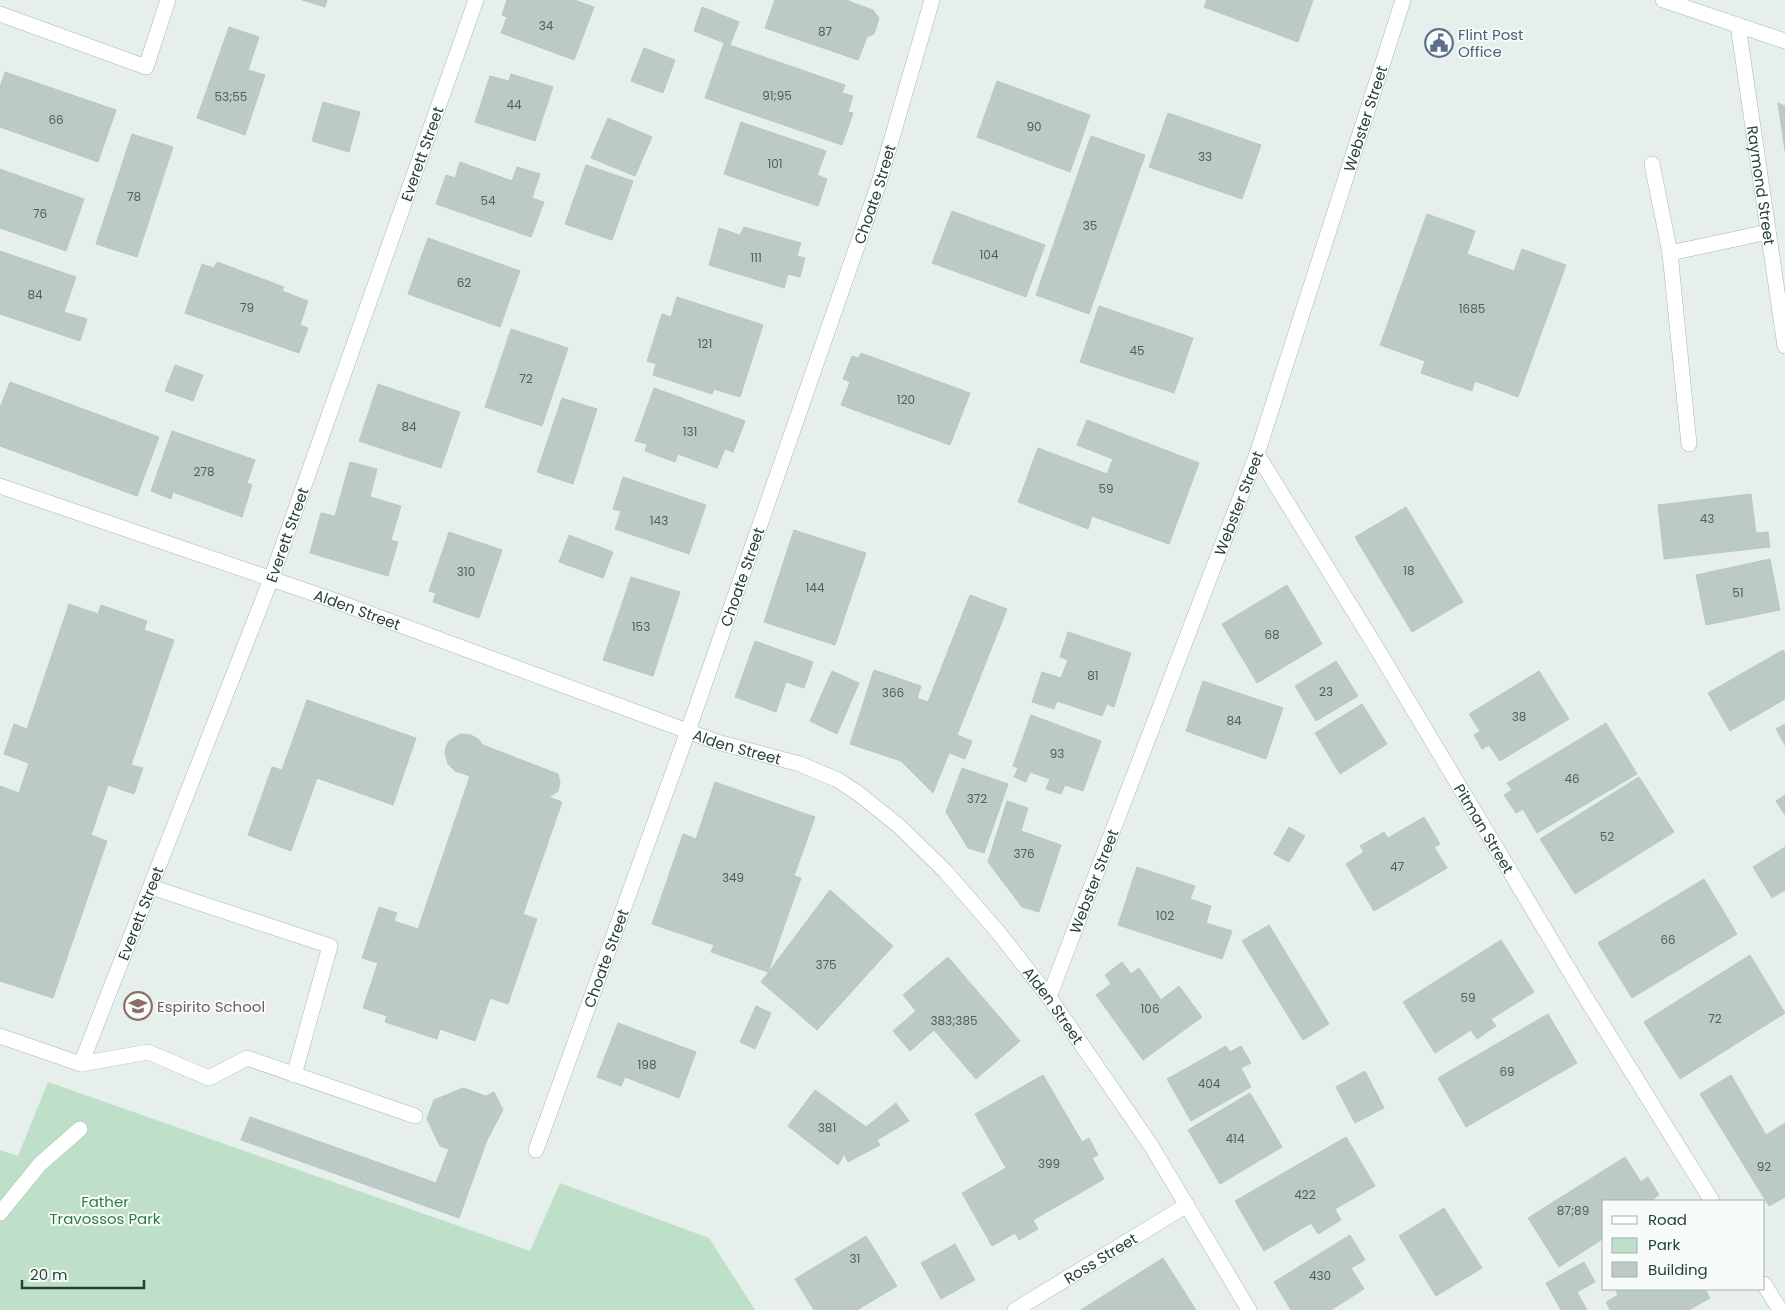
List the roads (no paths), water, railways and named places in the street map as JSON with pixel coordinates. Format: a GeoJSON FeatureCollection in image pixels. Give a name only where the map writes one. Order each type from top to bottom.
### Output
{"type":"FeatureCollection","features":[{"type":"Feature","properties":{"kind":"street"},"geometry":{"type":"LineString","coordinates":[[0,14],[146,67],[168,0]]}},
{"type":"Feature","properties":{"kind":"street","name":"Everett Street"},"geometry":{"type":"LineString","coordinates":[[81,1064],[152,887],[271,579],[476,0]]}},
{"type":"Feature","properties":{"kind":"street","name":"Choate Street"},"geometry":{"type":"LineString","coordinates":[[536,1150],[688,731],[878,186],[932,0]]}},
{"type":"Feature","properties":{"kind":"street","name":"Webster Street"},"geometry":{"type":"LineString","coordinates":[[1049,997],[1257,454],[1404,0]]}},
{"type":"Feature","properties":{"kind":"street"},"geometry":{"type":"LineString","coordinates":[[1673,2],[1785,41]]}},
{"type":"Feature","properties":{"kind":"street","name":"Raymond Street"},"geometry":{"type":"LineString","coordinates":[[1738,25],[1785,346]]}},
{"type":"Feature","properties":{"kind":"street"},"geometry":{"type":"LineString","coordinates":[[1652,164],[1670,253],[1689,444]]}},
{"type":"Feature","properties":{"kind":"street"},"geometry":{"type":"LineString","coordinates":[[1670,253],[1768,232]]}},
{"type":"Feature","properties":{"kind":"street","name":"Pitman Street"},"geometry":{"type":"LineString","coordinates":[[1257,454],[1374,644],[1581,990],[1711,1200]]}},
{"type":"Feature","properties":{"kind":"street","name":"Alden Street"},"geometry":{"type":"LineString","coordinates":[[0,486],[330,599],[717,742],[800,764],[838,780],[860,794],[899,826],[950,877],[998,932],[1049,997],[1152,1147],[1249,1310]]}},
{"type":"Feature","properties":{"kind":"street"},"geometry":{"type":"LineString","coordinates":[[152,887],[330,946],[294,1074]]}},
{"type":"Feature","properties":{"kind":"street"},"geometry":{"type":"LineString","coordinates":[[0,1036],[81,1064],[148,1052],[209,1078],[247,1058],[415,1116]]}},
{"type":"Feature","properties":{"kind":"street"},"geometry":{"type":"LineString","coordinates":[[0,1213],[40,1164],[80,1129]]}},
{"type":"Feature","properties":{"kind":"street","name":"Ross Street"},"geometry":{"type":"LineString","coordinates":[[1014,1310],[1187,1204]]}},
{"type":"Feature","properties":{"kind":"street"},"geometry":{"type":"LineString","coordinates":[[1765,1286],[1780,1310]]}},
{"type":"Feature","properties":{"kind":"place","name":"Flint Post Office"},"geometry":{"type":"Point","coordinates":[1439,43]}},
{"type":"Feature","properties":{"kind":"place","name":"Espirito School"},"geometry":{"type":"Point","coordinates":[138,1006]}},
{"type":"Feature","properties":{"kind":"park label","name":"Father Travossos Park"},"geometry":{"type":"Point","coordinates":[105,1210]}}]}
